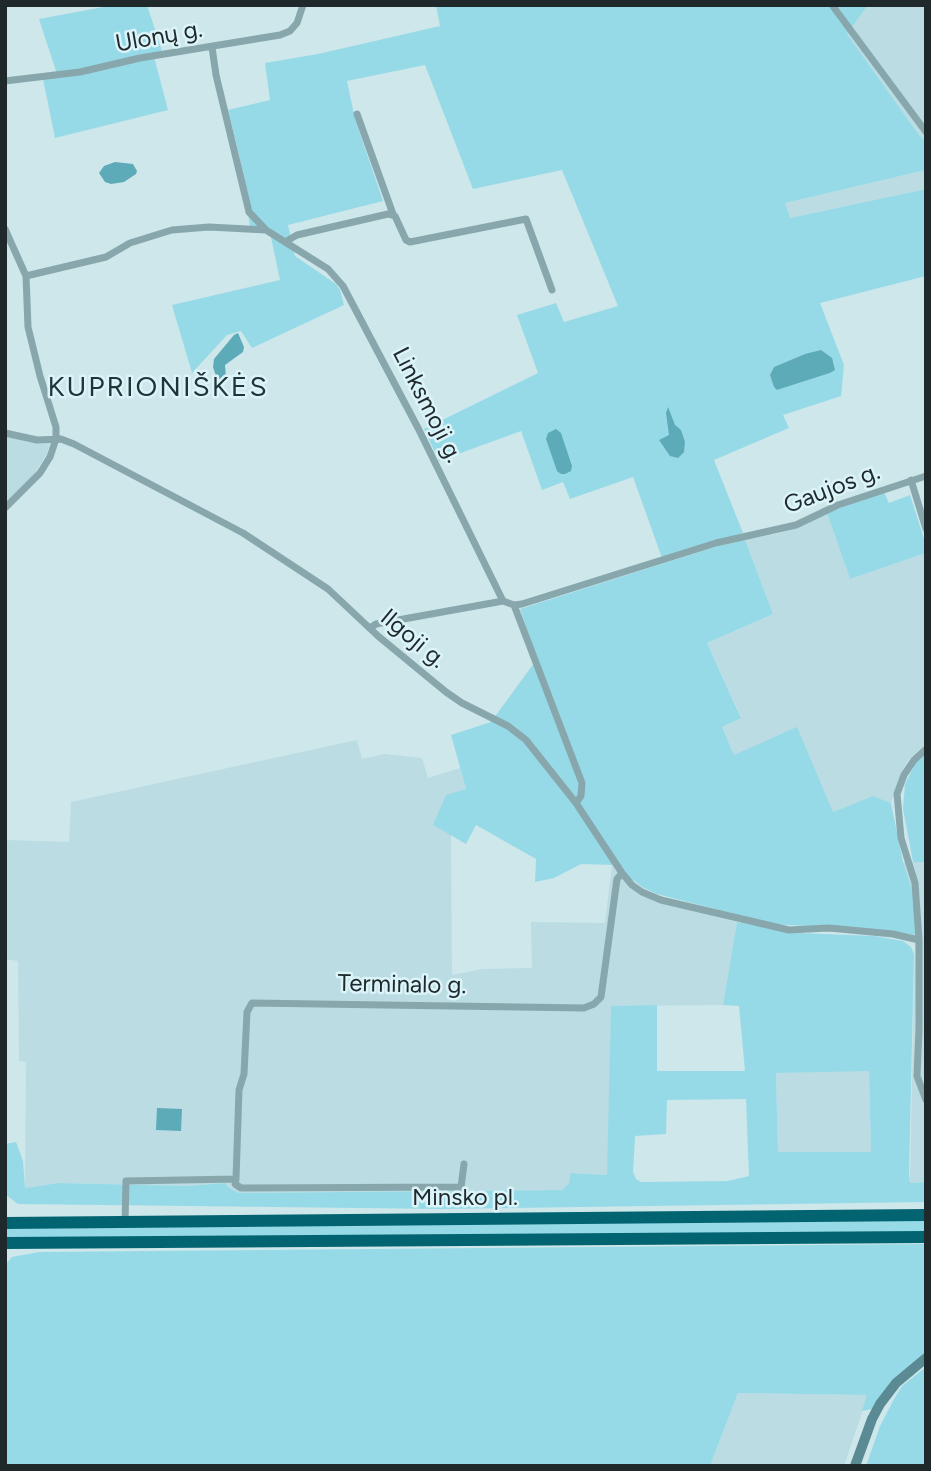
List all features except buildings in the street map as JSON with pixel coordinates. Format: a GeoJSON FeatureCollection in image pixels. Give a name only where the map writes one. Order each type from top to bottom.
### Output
{"type":"FeatureCollection","features":[{"type":"Feature","properties":{"kind":"highway","name":"Minsko pl."},"geometry":{"type":"LineString","coordinates":[[5,1223],[926,1215]]}},
{"type":"Feature","properties":{"kind":"highway","name":"Minsko pl."},"geometry":{"type":"LineString","coordinates":[[5,1243],[926,1237]]}},
{"type":"Feature","properties":{"kind":"street","name":"Ulonų g."},"geometry":{"type":"LineString","coordinates":[[5,81],[80,72],[140,58],[280,35],[297,23],[303,5]]}},
{"type":"Feature","properties":{"kind":"street"},"geometry":{"type":"LineString","coordinates":[[832,5],[926,132]]}},
{"type":"Feature","properties":{"kind":"street","name":"Linksmoji g."},"geometry":{"type":"LineString","coordinates":[[212,47],[216,75],[249,212],[266,230],[328,269],[343,286],[412,416],[503,601]]}},
{"type":"Feature","properties":{"kind":"street"},"geometry":{"type":"LineString","coordinates":[[357,114],[393,214],[406,240],[410,242],[526,219],[552,290]]}},
{"type":"Feature","properties":{"kind":"street"},"geometry":{"type":"LineString","coordinates":[[234,229],[242,224],[249,212]]}},
{"type":"Feature","properties":{"kind":"street"},"geometry":{"type":"LineString","coordinates":[[285,242],[297,235],[393,214]]}},
{"type":"Feature","properties":{"kind":"street"},"geometry":{"type":"LineString","coordinates":[[5,229],[26,276],[26,318],[56,427],[56,439],[50,457],[40,473],[5,508]]}},
{"type":"Feature","properties":{"kind":"street"},"geometry":{"type":"LineString","coordinates":[[26,276],[106,257],[130,243],[172,230],[266,230]]}},
{"type":"Feature","properties":{"kind":"street","name":"Ilgoji g."},"geometry":{"type":"LineString","coordinates":[[5,433],[37,440],[56,439],[74,444],[243,533],[328,589],[446,692],[508,726],[526,740],[576,803],[632,885],[661,900],[789,930],[829,928],[893,934],[919,940]]}},
{"type":"Feature","properties":{"kind":"street","name":"Gaujos g."},"geometry":{"type":"LineString","coordinates":[[514,605],[716,543],[796,525],[838,505],[926,476]]}},
{"type":"Feature","properties":{"kind":"street"},"geometry":{"type":"LineString","coordinates":[[911,480],[926,529]]}},
{"type":"Feature","properties":{"kind":"street"},"geometry":{"type":"LineString","coordinates":[[370,628],[376,624],[503,601],[514,605],[582,783],[581,796],[576,803]]}},
{"type":"Feature","properties":{"kind":"street"},"geometry":{"type":"LineString","coordinates":[[926,749],[904,775],[897,794],[901,838],[915,883],[919,940],[917,1076],[926,1100]]}},
{"type":"Feature","properties":{"kind":"street","name":"Terminalo g."},"geometry":{"type":"LineString","coordinates":[[236,1179],[239,1090],[244,1074],[247,1012],[252,1003],[584,1008],[601,997],[617,879],[622,873]]}},
{"type":"Feature","properties":{"kind":"street"},"geometry":{"type":"LineString","coordinates":[[125,1222],[126,1181],[236,1179],[235,1184],[241,1188],[461,1187],[464,1164]]}},
{"type":"Feature","properties":{"kind":"street"},"geometry":{"type":"LineString","coordinates":[[855,1466],[880,1404],[897,1383],[926,1357]]}},
{"type":"Feature","properties":{"kind":"shaded area"},"geometry":{"type":"Polygon","coordinates":[[[114,5],[147,5],[162,51],[153,53],[168,110],[55,138],[43,79],[58,77],[39,19],[114,5]]]}},
{"type":"Feature","properties":{"kind":"shaded area"},"geometry":{"type":"Polygon","coordinates":[[[436,5],[868,5],[847,34],[926,141],[926,170],[785,203],[790,218],[926,189],[926,276],[820,303],[844,365],[841,396],[783,415],[789,428],[714,460],[743,533],[662,558],[633,477],[570,499],[563,482],[542,490],[521,431],[439,461],[424,429],[538,373],[517,315],[556,303],[564,322],[618,306],[562,170],[473,189],[425,65],[347,81],[355,119],[383,201],[288,225],[295,256],[336,284],[344,305],[252,348],[241,331],[227,335],[192,373],[172,305],[280,280],[269,228],[250,226],[240,159],[228,110],[270,100],[265,63],[318,54],[440,26],[436,5]],[[805,354],[775,367],[770,375],[777,390],[830,373],[832,358],[805,354]]]}},
{"type":"Feature","properties":{"kind":"shaded area"},"geometry":{"type":"Polygon","coordinates":[[[868,5],[926,5],[926,141],[847,34],[868,5]]]}},
{"type":"Feature","properties":{"kind":"shaded area"},"geometry":{"type":"Polygon","coordinates":[[[115,162],[133,164],[136,174],[124,182],[105,182],[99,173],[104,166],[115,162]]]}},
{"type":"Feature","properties":{"kind":"shaded area"},"geometry":{"type":"Polygon","coordinates":[[[926,170],[926,189],[790,218],[785,203],[926,170]]]}},
{"type":"Feature","properties":{"kind":"shaded area"},"geometry":{"type":"Polygon","coordinates":[[[238,333],[244,347],[243,352],[225,365],[226,378],[220,380],[213,367],[214,359],[238,333]]]}},
{"type":"Feature","properties":{"kind":"shaded area"},"geometry":{"type":"Polygon","coordinates":[[[821,350],[832,358],[835,370],[777,390],[774,387],[770,375],[774,367],[821,350]]]}},
{"type":"Feature","properties":{"kind":"shaded area"},"geometry":{"type":"Polygon","coordinates":[[[668,407],[685,442],[684,452],[678,458],[670,456],[659,440],[669,435],[666,413],[668,407]]]}},
{"type":"Feature","properties":{"kind":"shaded area"},"geometry":{"type":"Polygon","coordinates":[[[556,429],[561,433],[572,466],[571,471],[565,474],[557,471],[546,439],[548,433],[556,429]]]}},
{"type":"Feature","properties":{"kind":"shaded area"},"geometry":{"type":"Polygon","coordinates":[[[5,436],[50,442],[47,454],[29,482],[5,503],[5,436]]]}},
{"type":"Feature","properties":{"kind":"shaded area"},"geometry":{"type":"Polygon","coordinates":[[[884,492],[889,503],[910,495],[926,545],[926,553],[850,579],[827,513],[884,492]]]}},
{"type":"Feature","properties":{"kind":"shaded area"},"geometry":{"type":"Polygon","coordinates":[[[827,513],[850,579],[926,553],[926,744],[904,767],[891,803],[873,796],[833,812],[734,755],[722,727],[741,717],[707,643],[773,614],[745,540],[780,533],[827,513]]]}},
{"type":"Feature","properties":{"kind":"shaded area"},"geometry":{"type":"Polygon","coordinates":[[[745,540],[773,614],[707,643],[741,718],[722,727],[734,755],[797,727],[833,812],[873,796],[891,803],[903,862],[914,897],[915,935],[891,931],[773,924],[657,894],[628,876],[618,862],[612,865],[581,864],[554,878],[535,882],[536,859],[476,825],[466,844],[433,825],[446,795],[466,789],[451,735],[491,722],[537,659],[520,609],[715,547],[745,540]]]}},
{"type":"Feature","properties":{"kind":"shaded area"},"geometry":{"type":"Polygon","coordinates":[[[357,740],[362,759],[384,754],[422,758],[428,778],[460,768],[466,789],[433,825],[451,835],[452,975],[483,969],[532,968],[531,922],[605,923],[612,865],[636,892],[645,897],[737,922],[723,1005],[611,1006],[608,1175],[570,1173],[569,1183],[562,1190],[239,1193],[225,1183],[188,1186],[58,1183],[25,1188],[26,1062],[19,1061],[18,961],[5,959],[5,840],[69,842],[71,802],[357,740]]]}},
{"type":"Feature","properties":{"kind":"shaded area"},"geometry":{"type":"Polygon","coordinates":[[[926,752],[926,862],[913,862],[903,809],[905,784],[916,762],[926,752]]]}},
{"type":"Feature","properties":{"kind":"shaded area"},"geometry":{"type":"Polygon","coordinates":[[[903,862],[926,862],[926,1182],[910,1183],[915,935],[903,862]]]}},
{"type":"Feature","properties":{"kind":"shaded area"},"geometry":{"type":"Polygon","coordinates":[[[737,922],[799,933],[874,936],[903,941],[911,947],[914,954],[909,1172],[910,1183],[926,1182],[926,1202],[443,1209],[18,1204],[5,1194],[5,1144],[16,1142],[23,1161],[25,1188],[58,1183],[188,1186],[225,1183],[239,1193],[562,1190],[569,1183],[570,1173],[607,1175],[611,1006],[657,1005],[657,1071],[745,1071],[739,1006],[723,1005],[737,922]],[[869,1071],[776,1073],[778,1152],[871,1152],[869,1071]],[[746,1099],[667,1100],[666,1134],[635,1136],[633,1172],[636,1179],[641,1182],[728,1181],[749,1176],[746,1099]]]}},
{"type":"Feature","properties":{"kind":"shaded area"},"geometry":{"type":"Polygon","coordinates":[[[869,1070],[871,1152],[778,1153],[776,1073],[869,1070]]]}},
{"type":"Feature","properties":{"kind":"shaded area"},"geometry":{"type":"Polygon","coordinates":[[[157,1108],[182,1109],[181,1131],[156,1130],[157,1108]]]}},
{"type":"Feature","properties":{"kind":"shaded area"},"geometry":{"type":"Polygon","coordinates":[[[926,1220],[926,1232],[5,1238],[5,1227],[926,1220]]]}},
{"type":"Feature","properties":{"kind":"shaded area"},"geometry":{"type":"Polygon","coordinates":[[[926,1244],[926,1352],[891,1381],[872,1409],[862,1411],[867,1395],[738,1393],[710,1466],[5,1466],[5,1265],[12,1257],[39,1252],[926,1244]]]}},
{"type":"Feature","properties":{"kind":"shaded area"},"geometry":{"type":"Polygon","coordinates":[[[926,1367],[926,1466],[866,1466],[880,1426],[894,1399],[902,1386],[926,1367]]]}},
{"type":"Feature","properties":{"kind":"shaded area"},"geometry":{"type":"Polygon","coordinates":[[[738,1393],[868,1395],[844,1466],[710,1466],[738,1393]]]}},
{"type":"Feature","properties":{"kind":"district","name":"KUPRIONIŠKĖS"},"geometry":{"type":"Point","coordinates":[158,388]}}]}
